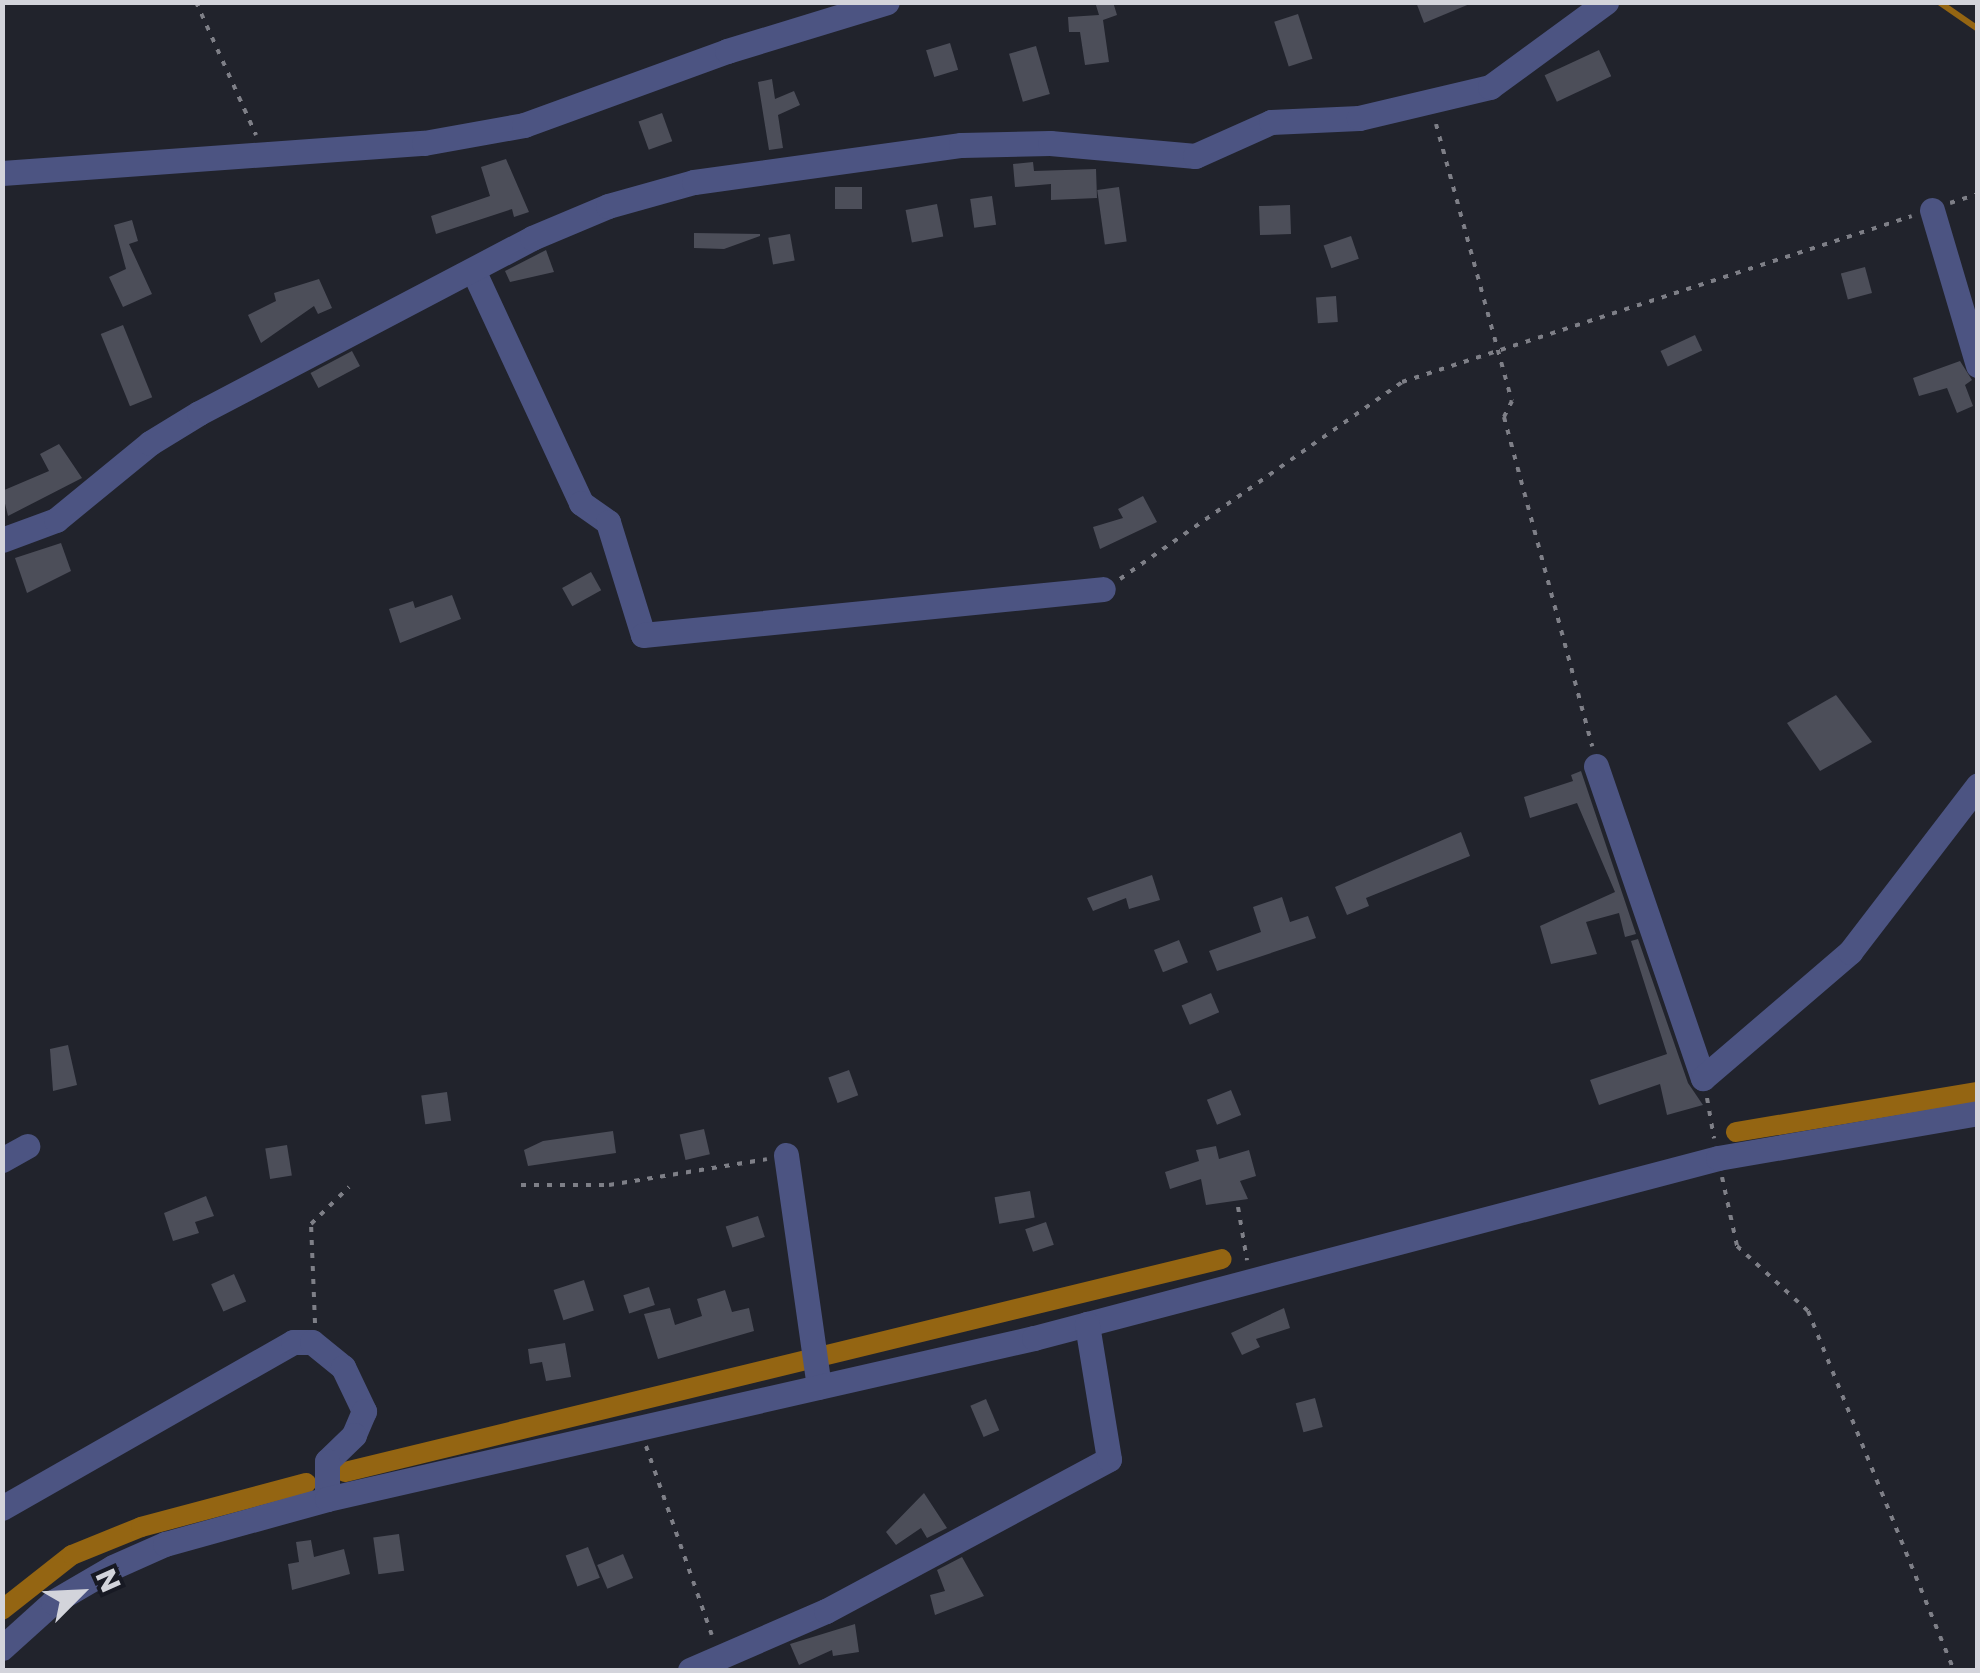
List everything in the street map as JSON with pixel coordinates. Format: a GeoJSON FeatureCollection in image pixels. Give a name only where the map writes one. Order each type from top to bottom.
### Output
{"type":"FeatureCollection","features":[{"type":"Feature","properties":{"kind":"street"},"geometry":{"type":"LineString","coordinates":[[2,173],[424,143],[524,126],[727,51],[887,2]]}},
{"type":"Feature","properties":{"kind":"street"},"geometry":{"type":"LineString","coordinates":[[2,540],[56,520],[150,442],[199,413],[472,270],[608,206],[694,182],[960,144],[1050,142],[1195,156],[1285,119],[1359,118],[1430,104],[1490,86],[1606,2]]}},
{"type":"Feature","properties":{"kind":"street"},"geometry":{"type":"LineString","coordinates":[[1932,210],[1978,365]]}},
{"type":"Feature","properties":{"kind":"street"},"geometry":{"type":"LineString","coordinates":[[472,270],[582,503],[608,522],[643,635],[1103,588]]}},
{"type":"Feature","properties":{"kind":"street"},"geometry":{"type":"LineString","coordinates":[[1596,766],[1703,1078],[1850,952],[1978,785]]}},
{"type":"Feature","properties":{"kind":"street"},"geometry":{"type":"LineString","coordinates":[[2,1648],[53,1602],[112,1568],[166,1544],[328,1500],[639,1427],[816,1365],[1087,1324],[1718,1158],[1978,1113]]}},
{"type":"Feature","properties":{"kind":"street"},"geometry":{"type":"LineString","coordinates":[[2,1160],[27,1146]]}},
{"type":"Feature","properties":{"kind":"street"},"geometry":{"type":"LineString","coordinates":[[786,1156],[816,1365]]}},
{"type":"Feature","properties":{"kind":"street"},"geometry":{"type":"LineString","coordinates":[[690,1670],[826,1611],[1109,1459],[1087,1324]]}},
{"type":"Feature","properties":{"kind":"street"},"geometry":{"type":"LineString","coordinates":[[2,1508],[293,1342],[312,1342],[342,1367],[364,1411],[354,1435],[326,1461],[328,1500]]}},
{"type":"Feature","properties":{"kind":"path"},"geometry":{"type":"LineString","coordinates":[[196,2],[262,153]]}},
{"type":"Feature","properties":{"kind":"path"},"geometry":{"type":"LineString","coordinates":[[1430,104],[1512,401],[1504,417],[1596,766]]}},
{"type":"Feature","properties":{"kind":"path"},"geometry":{"type":"LineString","coordinates":[[1103,588],[1158,557],[1402,382],[1978,194]]}},
{"type":"Feature","properties":{"kind":"path"},"geometry":{"type":"LineString","coordinates":[[1703,1078],[1736,1246],[1808,1311],[1954,1670]]}},
{"type":"Feature","properties":{"kind":"path"},"geometry":{"type":"LineString","coordinates":[[521,1185],[609,1185],[786,1156]]}},
{"type":"Feature","properties":{"kind":"path"},"geometry":{"type":"LineString","coordinates":[[312,1342],[317,1316],[311,1224],[350,1187]]}},
{"type":"Feature","properties":{"kind":"path"},"geometry":{"type":"LineString","coordinates":[[1238,1207],[1250,1279]]}},
{"type":"Feature","properties":{"kind":"path"},"geometry":{"type":"LineString","coordinates":[[639,1427],[720,1655]]}},
{"type":"Feature","properties":{"kind":"building"},"geometry":{"type":"Polygon","coordinates":[[[1095,2],[1113,2],[1117,15],[1103,20],[1109,62],[1085,65],[1080,32],[1069,32],[1068,17],[1099,15],[1095,2]]]}},
{"type":"Feature","properties":{"kind":"building"},"geometry":{"type":"Polygon","coordinates":[[[1416,2],[1472,2],[1472,3],[1424,23],[1416,2]]]}},
{"type":"Feature","properties":{"kind":"building"},"geometry":{"type":"Polygon","coordinates":[[[1298,14],[1313,59],[1289,66],[1274,22],[1298,14]]]}},
{"type":"Feature","properties":{"kind":"building"},"geometry":{"type":"Polygon","coordinates":[[[950,43],[958,70],[934,77],[926,50],[950,43]]]}},
{"type":"Feature","properties":{"kind":"building"},"geometry":{"type":"Polygon","coordinates":[[[1036,46],[1050,94],[1023,102],[1009,54],[1036,46]]]}},
{"type":"Feature","properties":{"kind":"building"},"geometry":{"type":"Polygon","coordinates":[[[1599,50],[1611,76],[1557,102],[1545,75],[1599,50]]]}},
{"type":"Feature","properties":{"kind":"building"},"geometry":{"type":"Polygon","coordinates":[[[772,79],[775,99],[794,91],[800,105],[778,115],[783,148],[769,150],[758,82],[772,79]]]}},
{"type":"Feature","properties":{"kind":"building"},"geometry":{"type":"Polygon","coordinates":[[[662,113],[672,141],[649,150],[639,122],[662,113]]]}},
{"type":"Feature","properties":{"kind":"building"},"geometry":{"type":"Polygon","coordinates":[[[506,159],[529,212],[514,217],[512,209],[436,234],[431,216],[490,196],[481,167],[506,159]]]}},
{"type":"Feature","properties":{"kind":"building"},"geometry":{"type":"Polygon","coordinates":[[[1033,162],[1034,171],[1096,169],[1097,198],[1051,200],[1051,184],[1015,187],[1013,164],[1033,162]]]}},
{"type":"Feature","properties":{"kind":"building"},"geometry":{"type":"Polygon","coordinates":[[[835,187],[862,187],[862,209],[835,209],[835,187]]]}},
{"type":"Feature","properties":{"kind":"building"},"geometry":{"type":"Polygon","coordinates":[[[1119,187],[1127,241],[1105,245],[1097,190],[1119,187]]]}},
{"type":"Feature","properties":{"kind":"building"},"geometry":{"type":"Polygon","coordinates":[[[992,196],[996,225],[974,228],[970,199],[992,196]]]}},
{"type":"Feature","properties":{"kind":"building"},"geometry":{"type":"Polygon","coordinates":[[[937,204],[943,236],[912,242],[906,210],[937,204]]]}},
{"type":"Feature","properties":{"kind":"building"},"geometry":{"type":"Polygon","coordinates":[[[1290,205],[1291,234],[1260,235],[1259,206],[1290,205]]]}},
{"type":"Feature","properties":{"kind":"building"},"geometry":{"type":"Polygon","coordinates":[[[132,220],[138,241],[129,244],[152,294],[123,307],[109,277],[126,269],[114,225],[132,220]]]}},
{"type":"Feature","properties":{"kind":"building"},"geometry":{"type":"Polygon","coordinates":[[[694,233],[760,236],[724,249],[694,248],[694,233]]]}},
{"type":"Feature","properties":{"kind":"building"},"geometry":{"type":"Polygon","coordinates":[[[790,234],[795,261],[773,264],[768,238],[790,234]]]}},
{"type":"Feature","properties":{"kind":"building"},"geometry":{"type":"Polygon","coordinates":[[[1351,236],[1359,259],[1331,268],[1324,245],[1351,236]]]}},
{"type":"Feature","properties":{"kind":"building"},"geometry":{"type":"Polygon","coordinates":[[[546,250],[554,272],[510,282],[505,271],[546,250]]]}},
{"type":"Feature","properties":{"kind":"building"},"geometry":{"type":"Polygon","coordinates":[[[1865,267],[1872,293],[1848,300],[1841,273],[1865,267]]]}},
{"type":"Feature","properties":{"kind":"building"},"geometry":{"type":"Polygon","coordinates":[[[319,279],[332,308],[318,314],[314,306],[261,343],[248,315],[276,301],[274,293],[319,279]]]}},
{"type":"Feature","properties":{"kind":"building"},"geometry":{"type":"Polygon","coordinates":[[[1336,296],[1338,322],[1318,323],[1316,297],[1336,296]]]}},
{"type":"Feature","properties":{"kind":"building"},"geometry":{"type":"Polygon","coordinates":[[[123,325],[152,397],[130,406],[101,334],[123,325]]]}},
{"type":"Feature","properties":{"kind":"building"},"geometry":{"type":"Polygon","coordinates":[[[1695,335],[1702,350],[1668,366],[1661,351],[1695,335]]]}},
{"type":"Feature","properties":{"kind":"building"},"geometry":{"type":"Polygon","coordinates":[[[352,351],[360,366],[318,388],[311,373],[352,351]]]}},
{"type":"Feature","properties":{"kind":"building"},"geometry":{"type":"Polygon","coordinates":[[[1960,361],[1972,380],[1965,385],[1973,406],[1957,413],[1947,388],[1919,396],[1913,378],[1960,361]]]}},
{"type":"Feature","properties":{"kind":"building"},"geometry":{"type":"Polygon","coordinates":[[[59,444],[82,478],[8,516],[2,491],[49,471],[40,454],[59,444]]]}},
{"type":"Feature","properties":{"kind":"building"},"geometry":{"type":"Polygon","coordinates":[[[1143,496],[1157,522],[1100,549],[1093,527],[1123,518],[1118,509],[1143,496]]]}},
{"type":"Feature","properties":{"kind":"building"},"geometry":{"type":"Polygon","coordinates":[[[61,543],[71,571],[27,593],[15,558],[61,543]]]}},
{"type":"Feature","properties":{"kind":"building"},"geometry":{"type":"Polygon","coordinates":[[[591,572],[601,590],[572,606],[562,588],[591,572]]]}},
{"type":"Feature","properties":{"kind":"building"},"geometry":{"type":"Polygon","coordinates":[[[452,595],[461,619],[400,643],[389,609],[413,601],[415,608],[452,595]]]}},
{"type":"Feature","properties":{"kind":"building"},"geometry":{"type":"Polygon","coordinates":[[[1836,695],[1872,742],[1820,771],[1787,723],[1836,695]]]}},
{"type":"Feature","properties":{"kind":"building"},"geometry":{"type":"Polygon","coordinates":[[[1581,771],[1636,934],[1625,937],[1619,913],[1586,922],[1597,954],[1551,964],[1540,926],[1615,892],[1577,803],[1530,818],[1524,797],[1573,781],[1571,775],[1581,771]]]}},
{"type":"Feature","properties":{"kind":"building"},"geometry":{"type":"Polygon","coordinates":[[[1461,832],[1470,856],[1366,898],[1369,906],[1347,915],[1335,887],[1461,832]]]}},
{"type":"Feature","properties":{"kind":"building"},"geometry":{"type":"Polygon","coordinates":[[[1152,875],[1160,900],[1129,909],[1126,898],[1093,911],[1087,898],[1152,875]]]}},
{"type":"Feature","properties":{"kind":"building"},"geometry":{"type":"Polygon","coordinates":[[[1282,897],[1290,922],[1308,916],[1316,938],[1217,971],[1209,951],[1261,932],[1253,907],[1282,897]]]}},
{"type":"Feature","properties":{"kind":"building"},"geometry":{"type":"Polygon","coordinates":[[[1638,939],[1688,1083],[1703,1105],[1667,1115],[1660,1084],[1599,1105],[1590,1080],[1667,1054],[1631,941],[1638,939]]]}},
{"type":"Feature","properties":{"kind":"building"},"geometry":{"type":"Polygon","coordinates":[[[1179,940],[1188,962],[1163,972],[1154,950],[1179,940]]]}},
{"type":"Feature","properties":{"kind":"building"},"geometry":{"type":"Polygon","coordinates":[[[1211,993],[1219,1012],[1190,1025],[1182,1006],[1211,993]]]}},
{"type":"Feature","properties":{"kind":"building"},"geometry":{"type":"Polygon","coordinates":[[[68,1045],[77,1085],[53,1091],[50,1049],[68,1045]]]}},
{"type":"Feature","properties":{"kind":"building"},"geometry":{"type":"Polygon","coordinates":[[[849,1070],[858,1095],[838,1103],[828,1078],[849,1070]]]}},
{"type":"Feature","properties":{"kind":"building"},"geometry":{"type":"Polygon","coordinates":[[[1231,1090],[1241,1115],[1217,1125],[1207,1100],[1231,1090]]]}},
{"type":"Feature","properties":{"kind":"building"},"geometry":{"type":"Polygon","coordinates":[[[447,1092],[451,1121],[425,1124],[421,1096],[447,1092]]]}},
{"type":"Feature","properties":{"kind":"building"},"geometry":{"type":"Polygon","coordinates":[[[704,1129],[710,1154],[685,1160],[680,1135],[704,1129]]]}},
{"type":"Feature","properties":{"kind":"building"},"geometry":{"type":"Polygon","coordinates":[[[613,1131],[616,1153],[528,1166],[524,1150],[543,1141],[613,1131]]]}},
{"type":"Feature","properties":{"kind":"building"},"geometry":{"type":"Polygon","coordinates":[[[287,1145],[292,1176],[270,1179],[265,1148],[287,1145]]]}},
{"type":"Feature","properties":{"kind":"building"},"geometry":{"type":"Polygon","coordinates":[[[1216,1146],[1219,1159],[1249,1150],[1256,1176],[1240,1181],[1248,1199],[1206,1205],[1201,1179],[1170,1189],[1165,1172],[1199,1161],[1196,1150],[1216,1146]]]}},
{"type":"Feature","properties":{"kind":"building"},"geometry":{"type":"Polygon","coordinates":[[[1030,1191],[1035,1218],[999,1224],[995,1197],[1030,1191]]]}},
{"type":"Feature","properties":{"kind":"building"},"geometry":{"type":"Polygon","coordinates":[[[206,1196],[214,1216],[195,1222],[199,1233],[173,1241],[164,1213],[206,1196]]]}},
{"type":"Feature","properties":{"kind":"building"},"geometry":{"type":"Polygon","coordinates":[[[758,1216],[765,1237],[732,1247],[726,1227],[758,1216]]]}},
{"type":"Feature","properties":{"kind":"building"},"geometry":{"type":"Polygon","coordinates":[[[1046,1222],[1054,1245],[1033,1252],[1025,1229],[1046,1222]]]}},
{"type":"Feature","properties":{"kind":"building"},"geometry":{"type":"Polygon","coordinates":[[[234,1274],[246,1301],[223,1312],[211,1284],[234,1274]]]}},
{"type":"Feature","properties":{"kind":"building"},"geometry":{"type":"Polygon","coordinates":[[[584,1280],[594,1310],[563,1320],[554,1290],[584,1280]]]}},
{"type":"Feature","properties":{"kind":"building"},"geometry":{"type":"Polygon","coordinates":[[[649,1287],[655,1305],[629,1313],[623,1295],[649,1287]]]}},
{"type":"Feature","properties":{"kind":"building"},"geometry":{"type":"Polygon","coordinates":[[[725,1290],[732,1312],[749,1308],[754,1331],[658,1359],[644,1314],[670,1308],[675,1325],[702,1316],[697,1299],[725,1290]]]}},
{"type":"Feature","properties":{"kind":"building"},"geometry":{"type":"Polygon","coordinates":[[[1284,1308],[1290,1328],[1256,1339],[1260,1347],[1242,1355],[1231,1333],[1284,1308]]]}},
{"type":"Feature","properties":{"kind":"building"},"geometry":{"type":"Polygon","coordinates":[[[565,1343],[571,1377],[546,1381],[542,1362],[530,1364],[528,1349],[565,1343]]]}},
{"type":"Feature","properties":{"kind":"building"},"geometry":{"type":"Polygon","coordinates":[[[1315,1398],[1323,1427],[1303,1432],[1296,1403],[1315,1398]]]}},
{"type":"Feature","properties":{"kind":"building"},"geometry":{"type":"Polygon","coordinates":[[[986,1399],[999,1430],[984,1437],[970,1406],[986,1399]]]}},
{"type":"Feature","properties":{"kind":"building"},"geometry":{"type":"Polygon","coordinates":[[[924,1493],[947,1528],[927,1538],[921,1528],[896,1545],[886,1532],[924,1493]]]}},
{"type":"Feature","properties":{"kind":"building"},"geometry":{"type":"Polygon","coordinates":[[[399,1534],[404,1571],[378,1574],[373,1538],[399,1534]]]}},
{"type":"Feature","properties":{"kind":"building"},"geometry":{"type":"Polygon","coordinates":[[[311,1540],[314,1557],[344,1549],[350,1574],[292,1590],[288,1564],[299,1562],[296,1542],[311,1540]]]}},
{"type":"Feature","properties":{"kind":"building"},"geometry":{"type":"Polygon","coordinates":[[[588,1547],[600,1578],[577,1586],[566,1556],[588,1547]]]}},
{"type":"Feature","properties":{"kind":"building"},"geometry":{"type":"Polygon","coordinates":[[[623,1554],[633,1578],[607,1589],[597,1565],[623,1554]]]}},
{"type":"Feature","properties":{"kind":"building"},"geometry":{"type":"Polygon","coordinates":[[[962,1557],[984,1596],[935,1615],[930,1595],[945,1591],[937,1570],[962,1557]]]}},
{"type":"Feature","properties":{"kind":"building"},"geometry":{"type":"Polygon","coordinates":[[[855,1624],[859,1652],[833,1656],[832,1650],[799,1665],[790,1644],[855,1624]]]}},
{"type":"Feature","properties":{"kind":"waterway"},"geometry":{"type":"LineString","coordinates":[[1939,2],[1978,29]]}},
{"type":"Feature","properties":{"kind":"waterway"},"geometry":{"type":"LineString","coordinates":[[1736,1132],[1978,1092]]}},
{"type":"Feature","properties":{"kind":"waterway"},"geometry":{"type":"LineString","coordinates":[[345,1472],[1222,1259]]}},
{"type":"Feature","properties":{"kind":"waterway"},"geometry":{"type":"LineString","coordinates":[[2,1610],[72,1555],[141,1527],[306,1483]]}}]}
